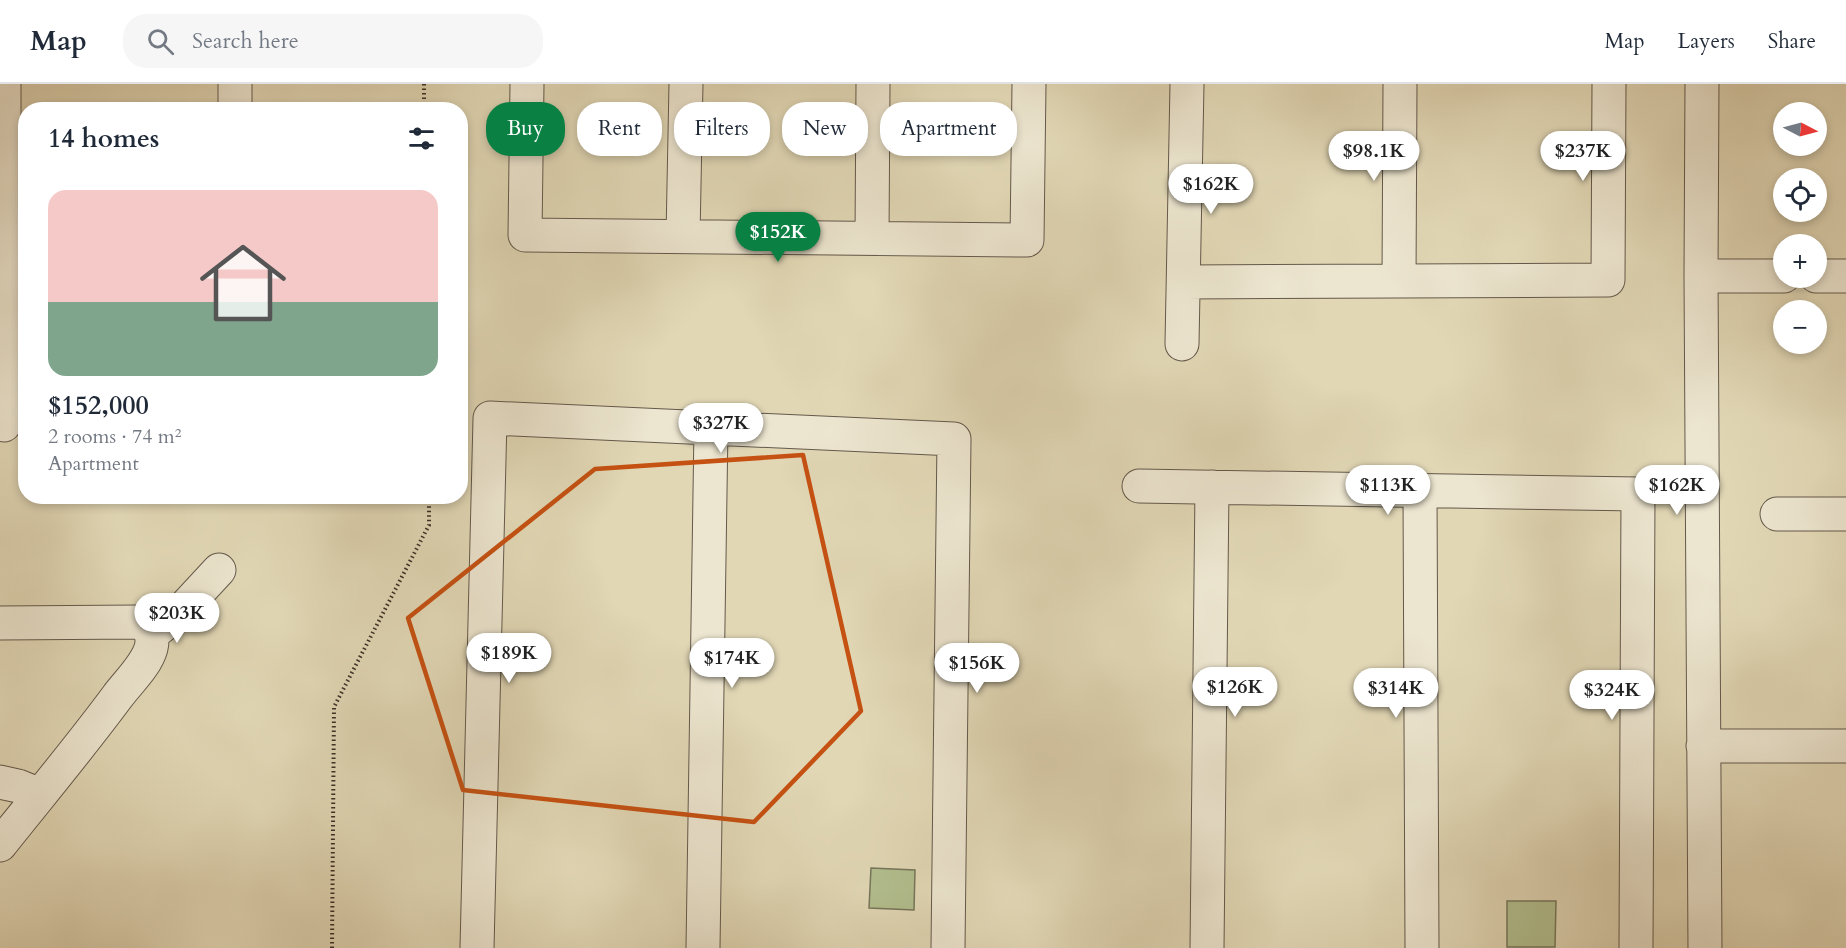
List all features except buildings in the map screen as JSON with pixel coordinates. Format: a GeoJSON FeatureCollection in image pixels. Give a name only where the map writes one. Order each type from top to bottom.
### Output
{"type":"FeatureCollection","features":[{"type":"Feature","properties":{"kind":"street"},"geometry":{"type":"LineString","coordinates":[[4,84],[10,425]]}},
{"type":"Feature","properties":{"kind":"street"},"geometry":{"type":"LineString","coordinates":[[235,84],[235,102]]}},
{"type":"Feature","properties":{"kind":"street"},"geometry":{"type":"LineString","coordinates":[[527,84],[525,234],[1027,240],[1029,84]]}},
{"type":"Feature","properties":{"kind":"street"},"geometry":{"type":"LineString","coordinates":[[683,236],[686,84]]}},
{"type":"Feature","properties":{"kind":"street"},"geometry":{"type":"LineString","coordinates":[[872,238],[873,84]]}},
{"type":"Feature","properties":{"kind":"street"},"geometry":{"type":"LineString","coordinates":[[1182,345],[1187,84]]}},
{"type":"Feature","properties":{"kind":"street"},"geometry":{"type":"LineString","coordinates":[[1399,281],[1400,84]]}},
{"type":"Feature","properties":{"kind":"street"},"geometry":{"type":"LineString","coordinates":[[1185,282],[1608,280],[1609,84]]}},
{"type":"Feature","properties":{"kind":"street"},"geometry":{"type":"LineString","coordinates":[[1702,84],[1705,948]]}},
{"type":"Feature","properties":{"kind":"street"},"geometry":{"type":"LineString","coordinates":[[1701,276],[1773,276]]}},
{"type":"Feature","properties":{"kind":"street"},"geometry":{"type":"LineString","coordinates":[[1827,276],[1846,276]]}},
{"type":"Feature","properties":{"kind":"street"},"geometry":{"type":"LineString","coordinates":[[477,948],[490,418],[954,439],[948,948]]}},
{"type":"Feature","properties":{"kind":"street"},"geometry":{"type":"LineString","coordinates":[[703,948],[711,428]]}},
{"type":"Feature","properties":{"kind":"street"},"geometry":{"type":"LineString","coordinates":[[1139,486],[1638,494],[1636,948]]}},
{"type":"Feature","properties":{"kind":"street"},"geometry":{"type":"LineString","coordinates":[[1207,948],[1212,487]]}},
{"type":"Feature","properties":{"kind":"street"},"geometry":{"type":"LineString","coordinates":[[1420,491],[1422,948]]}},
{"type":"Feature","properties":{"kind":"street"},"geometry":{"type":"LineString","coordinates":[[1777,514],[1846,514]]}},
{"type":"Feature","properties":{"kind":"street"},"geometry":{"type":"LineString","coordinates":[[152,634],[181,611],[219,570]]}},
{"type":"Feature","properties":{"kind":"street"},"geometry":{"type":"LineString","coordinates":[[0,623],[139,622],[152,634],[147,658],[0,845]]}},
{"type":"Feature","properties":{"kind":"street"},"geometry":{"type":"LineString","coordinates":[[1703,746],[1846,746]]}},
{"type":"Feature","properties":{"kind":"street"},"geometry":{"type":"LineString","coordinates":[[0,782],[40,795]]}},
{"type":"Feature","properties":{"kind":"path"},"geometry":{"type":"LineString","coordinates":[[424,84],[424,102]]}},
{"type":"Feature","properties":{"kind":"path"},"geometry":{"type":"LineString","coordinates":[[332,948],[334,707],[429,525],[429,504]]}},
{"type":"Feature","properties":{"kind":"highlighted area"},"geometry":{"type":"Polygon","coordinates":[[[803,455],[861,711],[754,822],[463,790],[408,618],[595,469],[803,455]]]}},
{"type":"Feature","properties":{"kind":"green space"},"geometry":{"type":"Polygon","coordinates":[[[871,868],[915,870],[914,910],[869,908],[871,868]]]}},
{"type":"Feature","properties":{"kind":"green space"},"geometry":{"type":"Polygon","coordinates":[[[1507,901],[1556,901],[1555,947],[1507,947],[1507,901]]]}}]}
